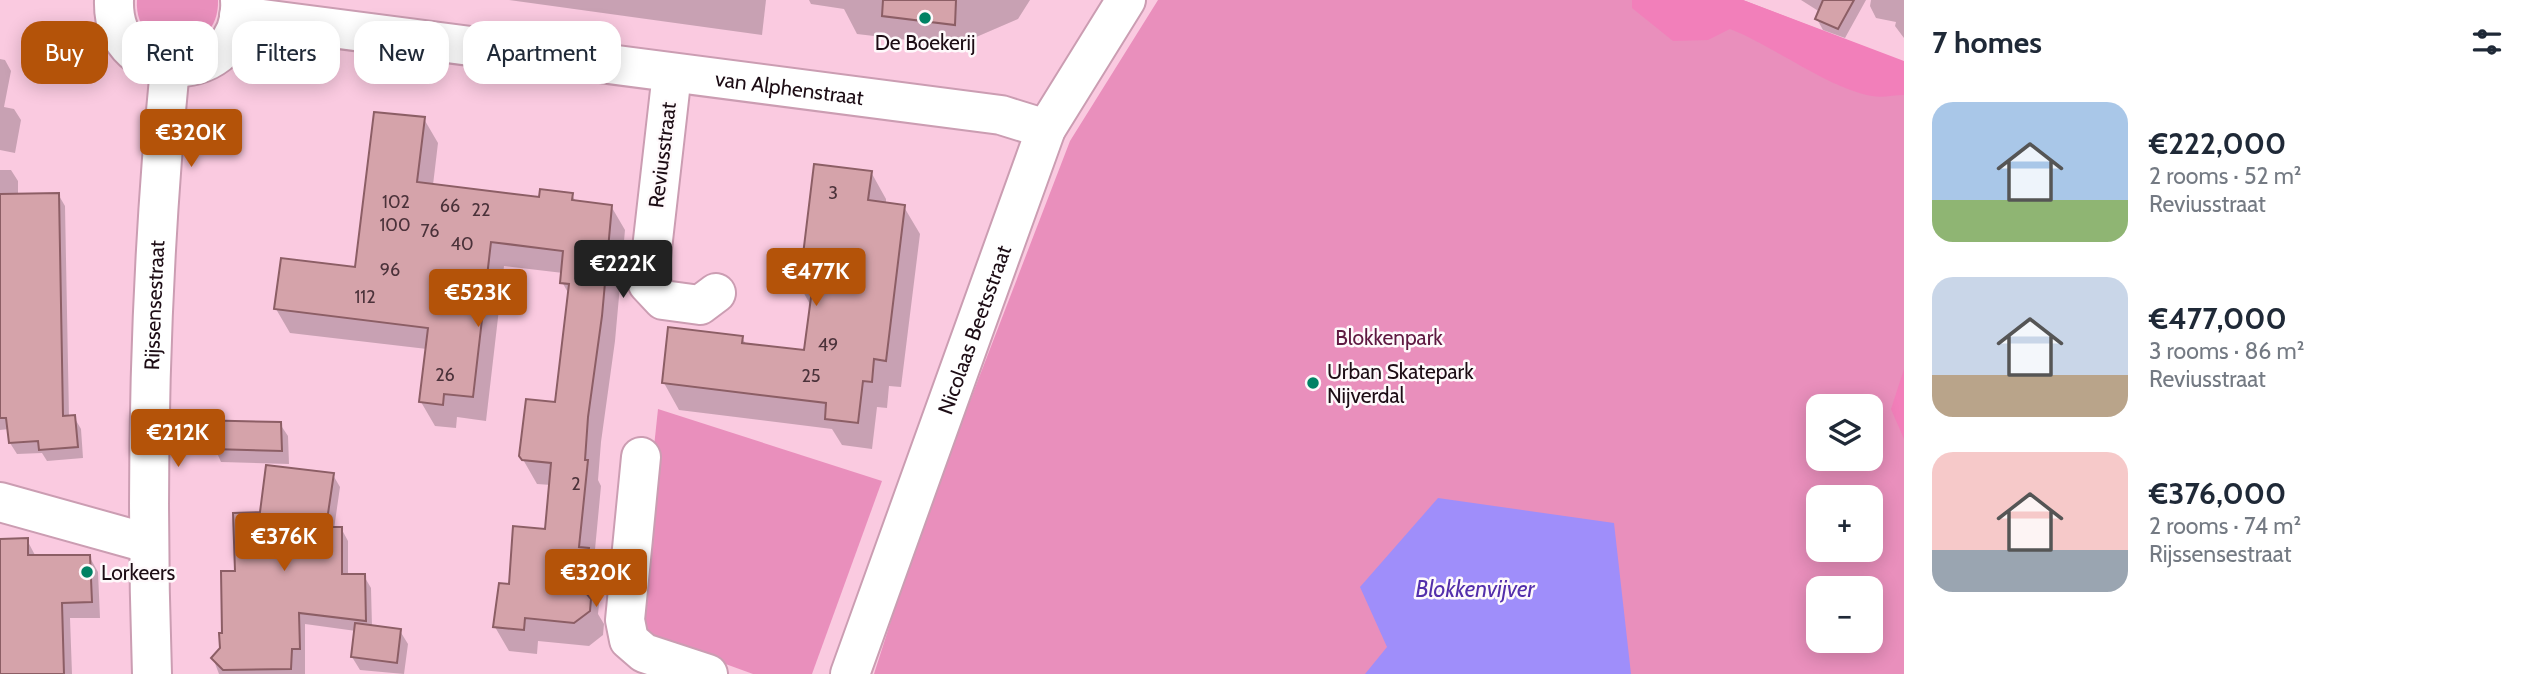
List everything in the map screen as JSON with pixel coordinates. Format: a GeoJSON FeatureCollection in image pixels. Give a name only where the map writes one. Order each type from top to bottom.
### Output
{"type":"FeatureCollection","features":[{"type":"Feature","properties":{"kind":"street"},"geometry":{"type":"LineString","coordinates":[[114,0],[115,19],[122,37]]}},
{"type":"Feature","properties":{"kind":"street","name":"Nicolaas Beetsstraat"},"geometry":{"type":"LineString","coordinates":[[850,674],[1046,129],[1126,0]]}},
{"type":"Feature","properties":{"kind":"street"},"geometry":{"type":"LineString","coordinates":[[218,51],[234,33],[240,8]]}},
{"type":"Feature","properties":{"kind":"street","name":"van Alphenstraat"},"geometry":{"type":"LineString","coordinates":[[240,8],[672,73],[1001,115],[1046,129]]}},
{"type":"Feature","properties":{"kind":"street","name":"Reviusstraat"},"geometry":{"type":"LineString","coordinates":[[672,73],[648,284],[663,300],[700,305],[716,293]]}},
{"type":"Feature","properties":{"kind":"street","name":"Rijssensestraat"},"geometry":{"type":"LineString","coordinates":[[152,674],[147,543],[154,265],[169,84]]}},
{"type":"Feature","properties":{"kind":"street"},"geometry":{"type":"LineString","coordinates":[[641,457],[625,620],[629,639],[645,653],[708,674]]}},
{"type":"Feature","properties":{"kind":"street"},"geometry":{"type":"LineString","coordinates":[[0,502],[147,543]]}},
{"type":"Feature","properties":{"kind":"green space"},"geometry":{"type":"Polygon","coordinates":[[[137,0],[218,0],[214,21],[139,19],[137,0]]]}},
{"type":"Feature","properties":{"kind":"green space","name":"Blokkenpark"},"geometry":{"type":"Polygon","coordinates":[[[1158,0],[1743,0],[1904,62],[1904,674],[874,674],[918,536],[1070,141],[1158,0]]]}},
{"type":"Feature","properties":{"kind":"green space"},"geometry":{"type":"Polygon","coordinates":[[[658,409],[882,481],[812,674],[753,674],[654,638],[644,628],[637,607],[658,409]]]}},
{"type":"Feature","properties":{"kind":"shaded area"},"geometry":{"type":"Polygon","coordinates":[[[1632,0],[1743,0],[1904,61],[1904,95],[1876,97],[1855,92],[1730,29],[1708,40],[1673,41],[1632,8],[1632,0]]]}},
{"type":"Feature","properties":{"kind":"shaded area"},"geometry":{"type":"Polygon","coordinates":[[[1904,369],[1904,439],[1891,409],[1904,369]]]}},
{"type":"Feature","properties":{"kind":"water","name":"Blokkenvijver"},"geometry":{"type":"Polygon","coordinates":[[[1438,498],[1614,523],[1631,674],[1365,674],[1387,647],[1360,587],[1438,498]]]}},
{"type":"Feature","properties":{"kind":"building","name":"De Boekerij"},"geometry":{"type":"Polygon","coordinates":[[[883,0],[956,0],[955,25],[882,16],[883,0]]]}},
{"type":"Feature","properties":{"kind":"building"},"geometry":{"type":"Polygon","coordinates":[[[1823,0],[1854,0],[1838,29],[1815,19],[1823,0]]]}},
{"type":"Feature","properties":{"kind":"building"},"geometry":{"type":"Polygon","coordinates":[[[374,112],[425,117],[417,182],[539,197],[540,189],[573,193],[572,200],[612,205],[602,316],[588,417],[585,460],[588,460],[579,547],[589,548],[585,592],[591,599],[590,611],[574,623],[525,618],[524,630],[493,627],[499,583],[509,584],[513,526],[545,529],[551,463],[522,460],[519,456],[526,399],[555,402],[569,284],[560,283],[563,251],[491,242],[473,397],[444,394],[443,405],[419,402],[428,328],[274,309],[281,258],[355,267],[374,112]]]}},
{"type":"Feature","properties":{"kind":"building"},"geometry":{"type":"Polygon","coordinates":[[[814,164],[872,171],[868,200],[905,205],[886,361],[874,359],[872,382],[863,381],[858,423],[825,419],[826,403],[662,383],[668,327],[743,336],[742,343],[804,350],[812,290],[799,288],[814,164]]]}},
{"type":"Feature","properties":{"kind":"building"},"geometry":{"type":"Polygon","coordinates":[[[59,193],[63,416],[75,415],[78,447],[39,450],[38,441],[9,443],[6,418],[0,418],[0,194],[59,193]]]}},
{"type":"Feature","properties":{"kind":"building"},"geometry":{"type":"Polygon","coordinates":[[[193,420],[281,422],[282,451],[212,449],[212,438],[193,420]]]}},
{"type":"Feature","properties":{"kind":"building"},"geometry":{"type":"Polygon","coordinates":[[[266,465],[334,473],[326,527],[342,527],[342,574],[365,574],[366,621],[299,613],[300,649],[292,649],[291,669],[223,670],[211,658],[220,648],[219,633],[222,633],[221,571],[235,571],[233,513],[260,512],[266,465]]]}},
{"type":"Feature","properties":{"kind":"building"},"geometry":{"type":"Polygon","coordinates":[[[28,538],[28,555],[90,555],[92,602],[62,603],[64,674],[0,674],[0,539],[28,538]]]}},
{"type":"Feature","properties":{"kind":"building"},"geometry":{"type":"Polygon","coordinates":[[[355,623],[401,629],[397,663],[351,657],[355,623]]]}},
{"type":"Feature","properties":{"kind":"place","name":"De Boekerij"},"geometry":{"type":"Point","coordinates":[925,18]}},
{"type":"Feature","properties":{"kind":"place","name":"Urban Skatepark Nijverdal"},"geometry":{"type":"Point","coordinates":[1313,383]}},
{"type":"Feature","properties":{"kind":"place","name":"Lorkeers"},"geometry":{"type":"Point","coordinates":[87,572]}}]}
